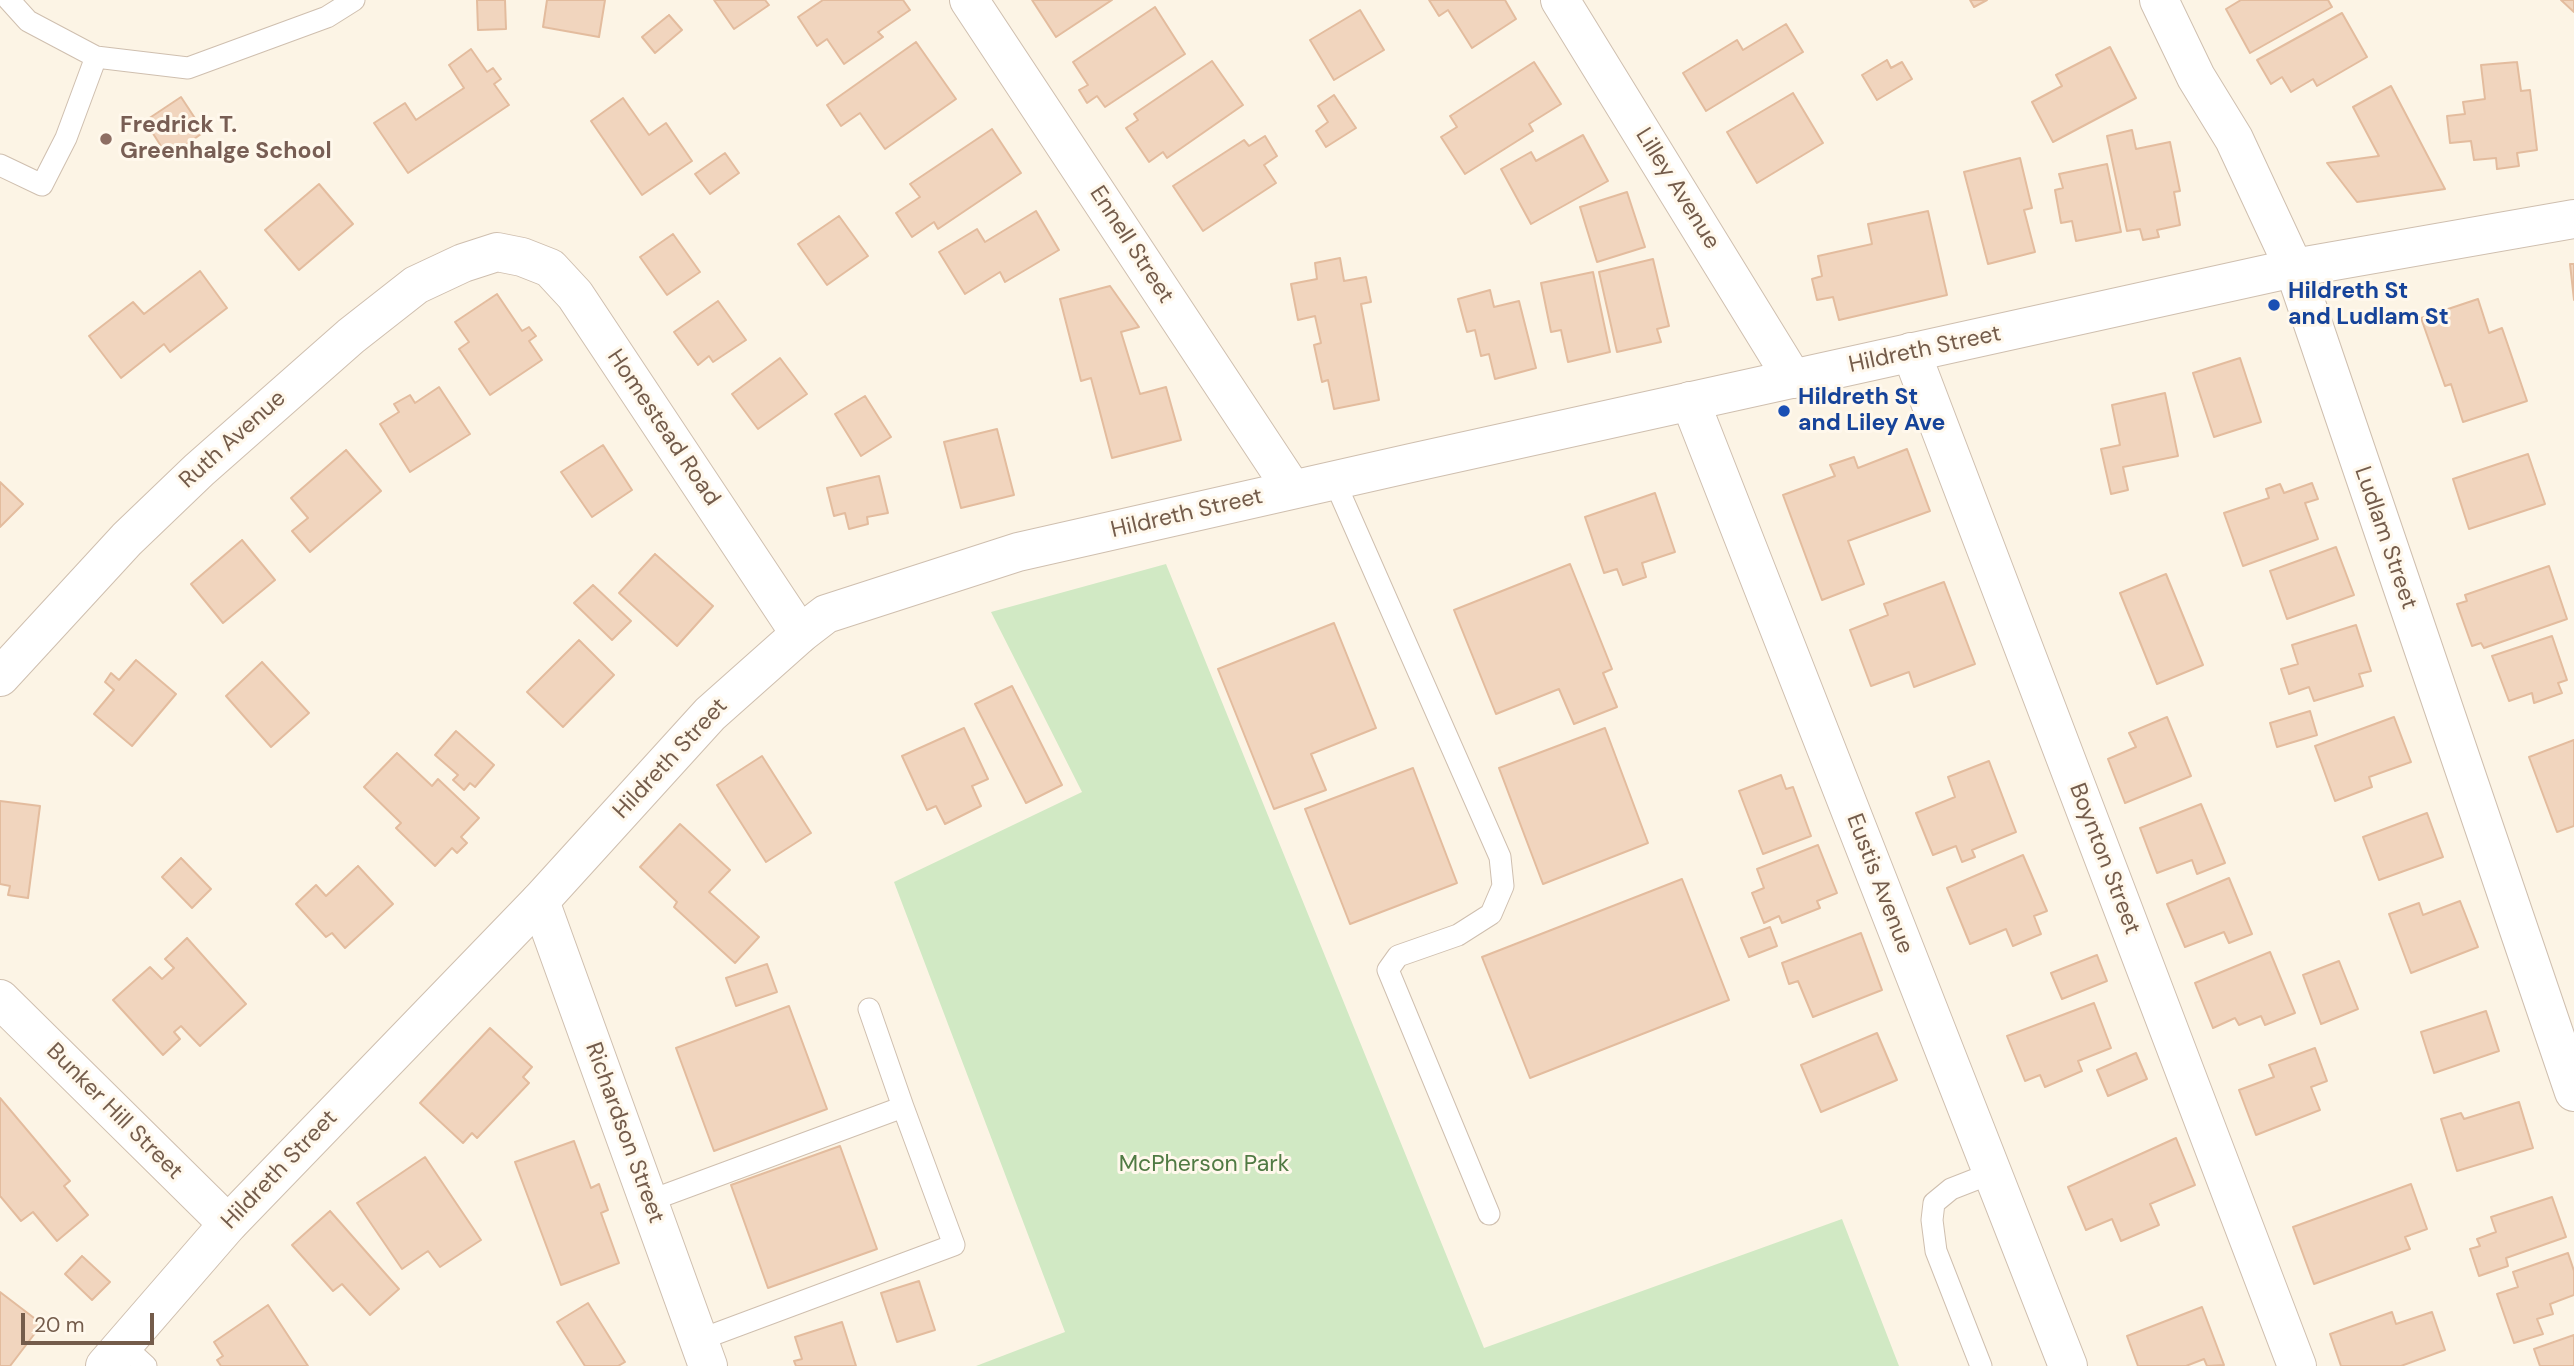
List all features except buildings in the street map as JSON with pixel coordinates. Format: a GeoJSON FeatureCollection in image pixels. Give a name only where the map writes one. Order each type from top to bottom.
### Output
{"type":"FeatureCollection","features":[{"type":"Feature","properties":{"kind":"street","name":"Ennell Street"},"geometry":{"type":"LineString","coordinates":[[969,0],[1292,489]]}},
{"type":"Feature","properties":{"kind":"street","name":"Lilley Avenue"},"geometry":{"type":"LineString","coordinates":[[1560,0],[1793,379]]}},
{"type":"Feature","properties":{"kind":"street","name":"Ludlam Street"},"geometry":{"type":"LineString","coordinates":[[2159,0],[2196,77],[2240,149],[2294,268],[2574,1092]]}},
{"type":"Feature","properties":{"kind":"street","name":"Hildreth Street"},"geometry":{"type":"LineString","coordinates":[[124,1359],[228,1224],[540,901],[710,714],[826,614],[1018,552],[1292,489],[2294,268],[2574,219]]}},
{"type":"Feature","properties":{"kind":"street","name":"Homestead Road"},"geometry":{"type":"LineString","coordinates":[[502,253],[522,257],[550,268],[575,295],[800,634]]}},
{"type":"Feature","properties":{"kind":"street","name":"Ruth Avenue"},"geometry":{"type":"LineString","coordinates":[[0,677],[127,539],[198,470],[351,336],[416,285],[463,263],[502,253]]}},
{"type":"Feature","properties":{"kind":"street","name":"Boynton Street"},"geometry":{"type":"LineString","coordinates":[[1911,352],[2297,1366]]}},
{"type":"Feature","properties":{"kind":"street","name":"Eustis Avenue"},"geometry":{"type":"LineString","coordinates":[[1690,401],[2068,1366]]}},
{"type":"Feature","properties":{"kind":"street","name":"Richardson Street"},"geometry":{"type":"LineString","coordinates":[[540,901],[703,1353]]}},
{"type":"Feature","properties":{"kind":"street","name":"Bunker Hill Street"},"geometry":{"type":"LineString","coordinates":[[0,999],[228,1224]]}},
{"type":"Feature","properties":{"kind":"lane"},"geometry":{"type":"LineString","coordinates":[[9,0],[28,22],[96,57],[188,68],[327,17],[354,0]]}},
{"type":"Feature","properties":{"kind":"lane"},"geometry":{"type":"LineString","coordinates":[[0,165],[42,186],[66,138],[96,57]]}},
{"type":"Feature","properties":{"kind":"lane"},"geometry":{"type":"LineString","coordinates":[[1334,480],[1500,858],[1503,887],[1491,914],[1458,935],[1398,956],[1388,970],[1489,1214]]}},
{"type":"Feature","properties":{"kind":"lane"},"geometry":{"type":"LineString","coordinates":[[703,1353],[954,1245],[869,1009]]}},
{"type":"Feature","properties":{"kind":"lane"},"geometry":{"type":"LineString","coordinates":[[649,1201],[903,1107]]}},
{"type":"Feature","properties":{"kind":"lane"},"geometry":{"type":"LineString","coordinates":[[1981,1366],[1936,1251],[1932,1220],[1934,1203],[1951,1189],[1992,1173]]}},
{"type":"Feature","properties":{"kind":"green space","name":"McPherson Park"},"geometry":{"type":"Polygon","coordinates":[[[1166,564],[1484,1348],[1842,1219],[1899,1366],[976,1366],[1065,1332],[894,882],[1082,792],[991,612],[1166,564]]]}},
{"type":"Feature","properties":{"kind":"place","name":"Fredrick T. Greenhalge School"},"geometry":{"type":"Point","coordinates":[106,139]}},
{"type":"Feature","properties":{"kind":"place","name":"Hildreth St and Ludlam St"},"geometry":{"type":"Point","coordinates":[2274,305]}},
{"type":"Feature","properties":{"kind":"place","name":"Hildreth St and Liley Ave"},"geometry":{"type":"Point","coordinates":[1784,411]}}]}
